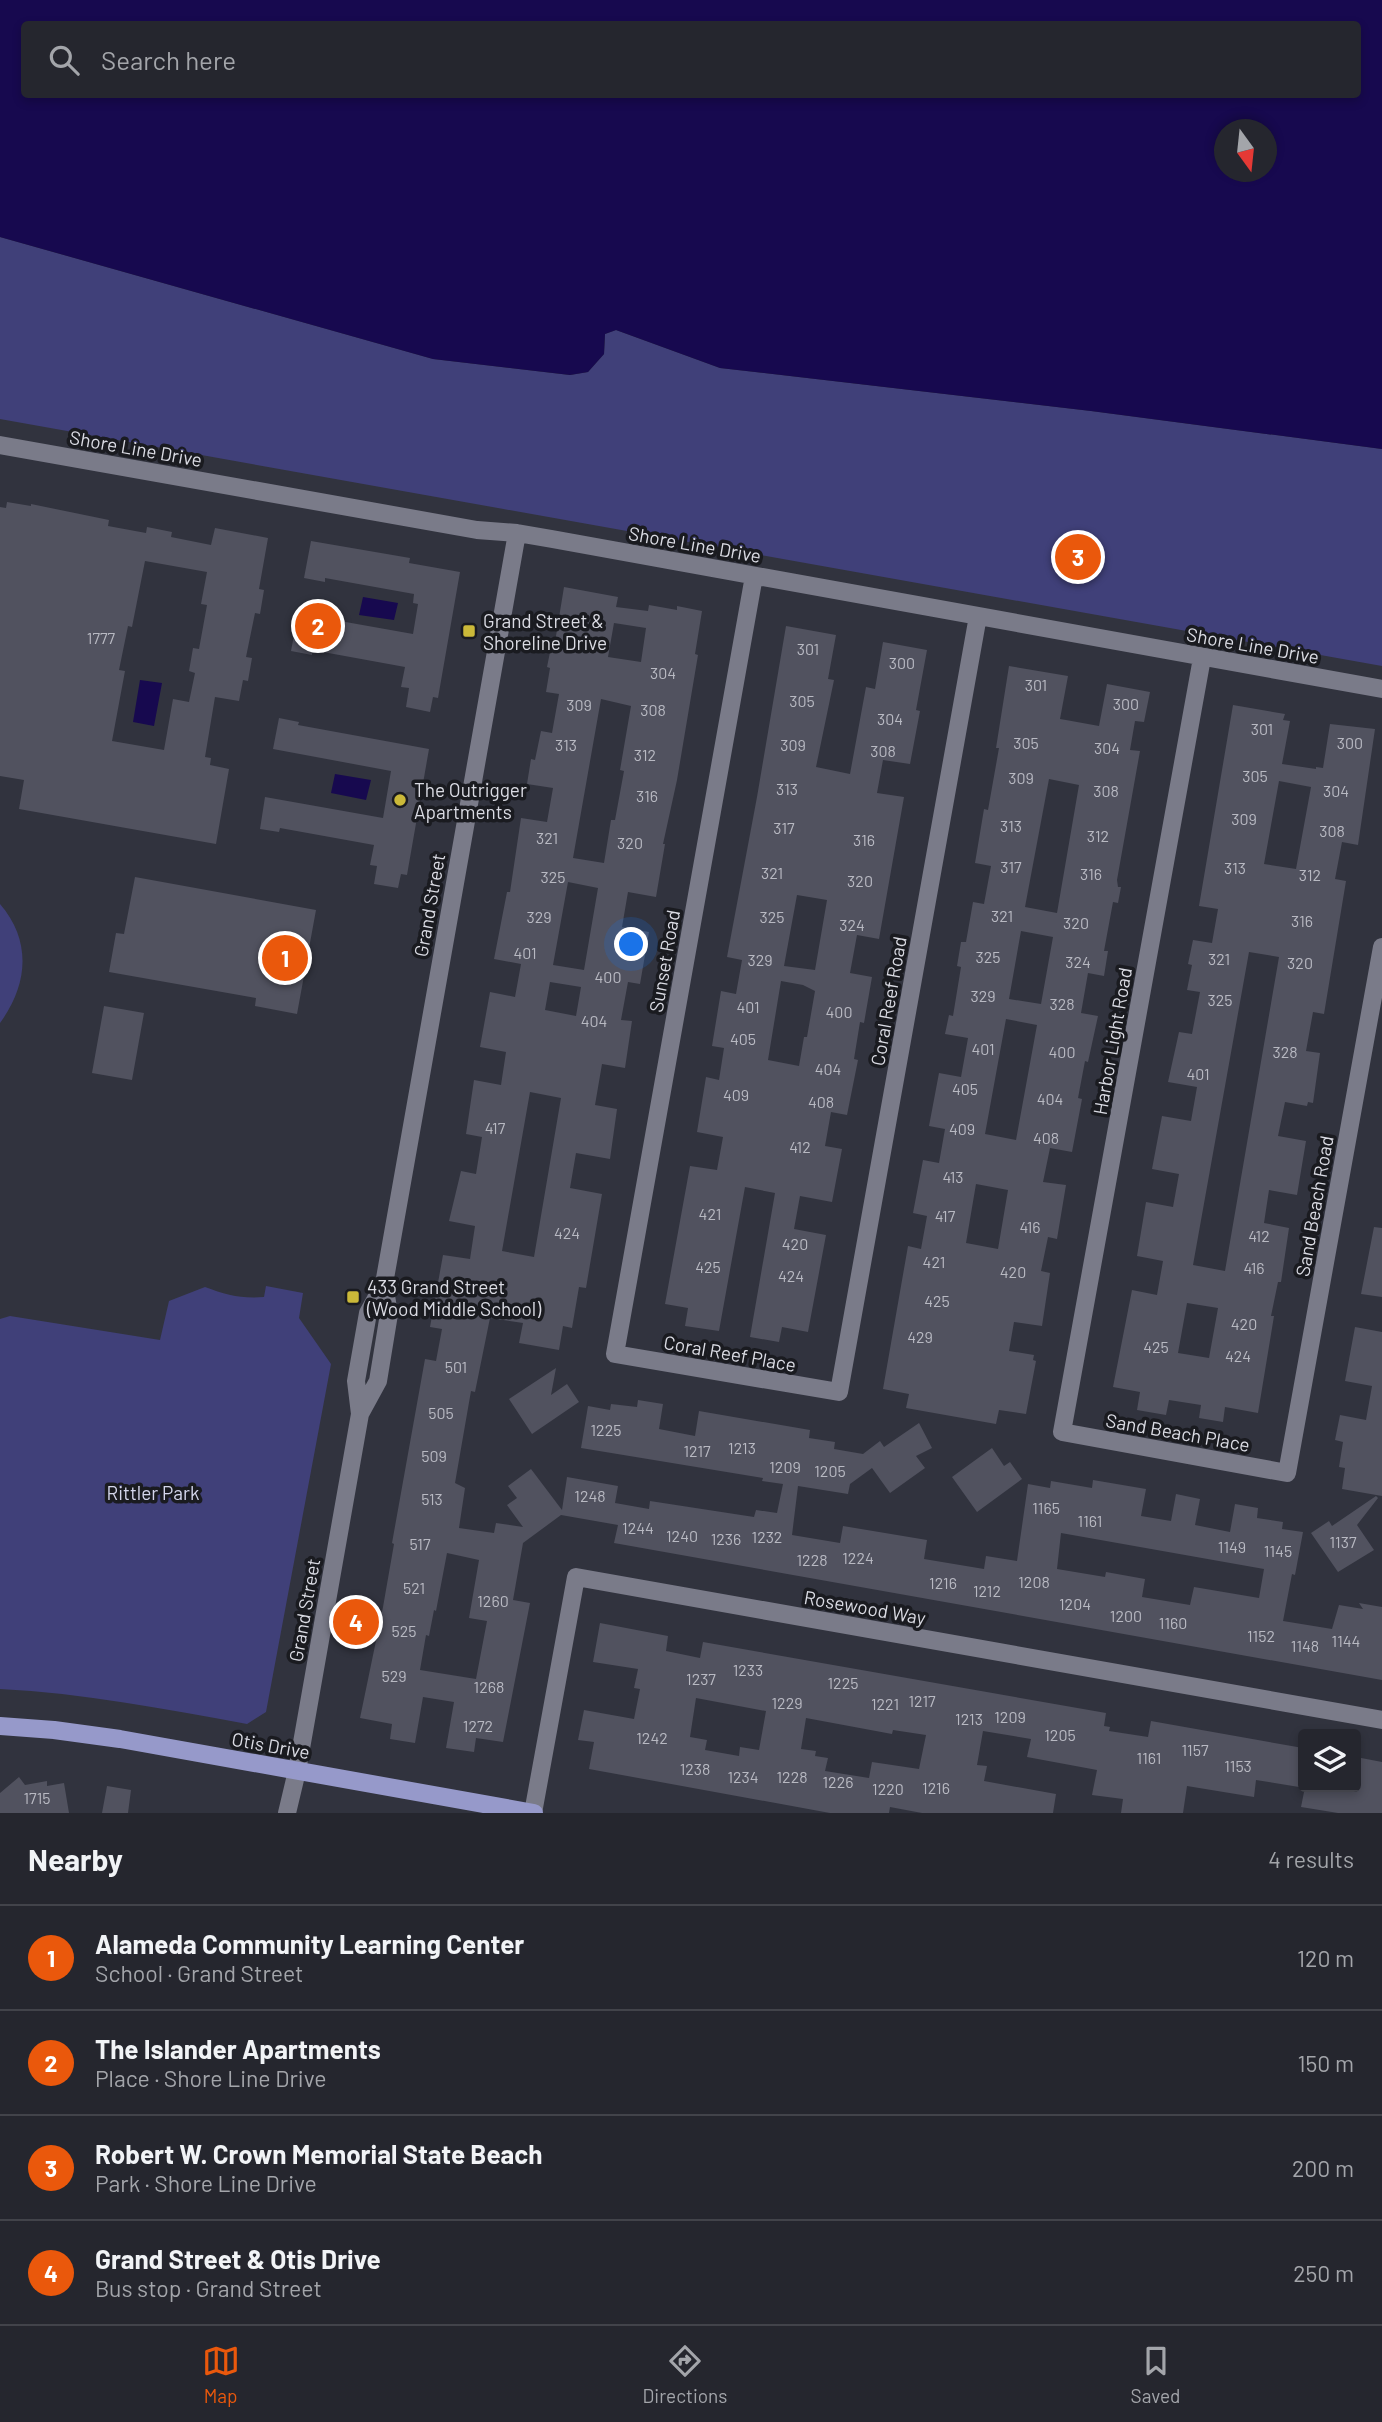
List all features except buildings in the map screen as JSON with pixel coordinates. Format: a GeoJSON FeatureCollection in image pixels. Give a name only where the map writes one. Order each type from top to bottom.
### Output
{"type":"FeatureCollection","features":[{"type":"Feature","properties":{"kind":"main road","name":"Otis Drive"},"geometry":{"type":"LineString","coordinates":[[0,1726],[120,1739],[533,1813]]}},
{"type":"Feature","properties":{"kind":"street","name":"Shore Line Drive"},"geometry":{"type":"LineString","coordinates":[[0,445],[464,527],[517,533],[1382,690]]}},
{"type":"Feature","properties":{"kind":"street","name":"Grand Street"},"geometry":{"type":"LineString","coordinates":[[287,1813],[297,1771],[360,1414],[378,1381],[389,1314],[383,1284],[517,533]]}},
{"type":"Feature","properties":{"kind":"street","name":"Sunset Road"},"geometry":{"type":"LineString","coordinates":[[615,1354],[754,576]]}},
{"type":"Feature","properties":{"kind":"street","name":"Coral Reef Road"},"geometry":{"type":"LineString","coordinates":[[839,1392],[978,616]]}},
{"type":"Feature","properties":{"kind":"street","name":"Harbor Light Road"},"geometry":{"type":"LineString","coordinates":[[1062,1432],[1202,658]]}},
{"type":"Feature","properties":{"kind":"street","name":"Sand Beach Road"},"geometry":{"type":"LineString","coordinates":[[1287,1473],[1382,947]]}},
{"type":"Feature","properties":{"kind":"street","name":"Coral Reef Place"},"geometry":{"type":"LineString","coordinates":[[615,1354],[839,1392]]}},
{"type":"Feature","properties":{"kind":"street","name":"Sand Beach Place"},"geometry":{"type":"LineString","coordinates":[[1062,1432],[1287,1473]]}},
{"type":"Feature","properties":{"kind":"street","name":"Rosewood Way"},"geometry":{"type":"LineString","coordinates":[[533,1813],[576,1577],[1382,1720]]}},
{"type":"Feature","properties":{"kind":"green space"},"geometry":{"type":"Polygon","coordinates":[[[0,237],[433,359],[570,375],[588,372],[604,354],[605,334],[616,330],[720,368],[1091,411],[1382,449],[1382,666],[0,419],[0,237]]]}},
{"type":"Feature","properties":{"kind":"green space"},"geometry":{"type":"Polygon","coordinates":[[[0,904],[17,933],[22,963],[16,994],[0,1023],[0,904]]]}},
{"type":"Feature","properties":{"kind":"green space","name":"Rittler Park"},"geometry":{"type":"Polygon","coordinates":[[[266,1286],[303,1293],[299,1318],[331,1364],[266,1712],[247,1724],[93,1698],[0,1689],[0,1319],[10,1316],[160,1340],[169,1301],[205,1287],[234,1296],[264,1297],[266,1286]]]}},
{"type":"Feature","properties":{"kind":"shaded area"},"geometry":{"type":"Polygon","coordinates":[[[0,0],[1382,0],[1382,449],[1091,411],[720,368],[616,330],[605,334],[604,354],[588,372],[570,375],[433,359],[0,237],[0,0]]]}},
{"type":"Feature","properties":{"kind":"shaded area"},"geometry":{"type":"Polygon","coordinates":[[[363,597],[398,603],[394,620],[359,615],[363,597]]]}},
{"type":"Feature","properties":{"kind":"shaded area"},"geometry":{"type":"Polygon","coordinates":[[[140,680],[162,683],[154,726],[133,722],[140,680]]]}},
{"type":"Feature","properties":{"kind":"shaded area"},"geometry":{"type":"Polygon","coordinates":[[[335,774],[371,780],[366,800],[331,793],[335,774]]]}},
{"type":"Feature","properties":{"kind":"place","name":"Robert W. Crown Memorial State Beach"},"geometry":{"type":"Point","coordinates":[1078,557]}},
{"type":"Feature","properties":{"kind":"place","name":"The Islander Apartments"},"geometry":{"type":"Point","coordinates":[318,626]}},
{"type":"Feature","properties":{"kind":"place","name":"Grand Street & Shoreline Drive"},"geometry":{"type":"Point","coordinates":[469,631]}},
{"type":"Feature","properties":{"kind":"place","name":"The Outrigger Apartments"},"geometry":{"type":"Point","coordinates":[400,800]}},
{"type":"Feature","properties":{"kind":"place","name":"Alameda Community Learning Center"},"geometry":{"type":"Point","coordinates":[285,958]}},
{"type":"Feature","properties":{"kind":"place","name":"433 Grand Street (Wood Middle School)"},"geometry":{"type":"Point","coordinates":[353,1297]}},
{"type":"Feature","properties":{"kind":"place","name":"Grand Street & Otis Drive"},"geometry":{"type":"Point","coordinates":[356,1622]}}]}
